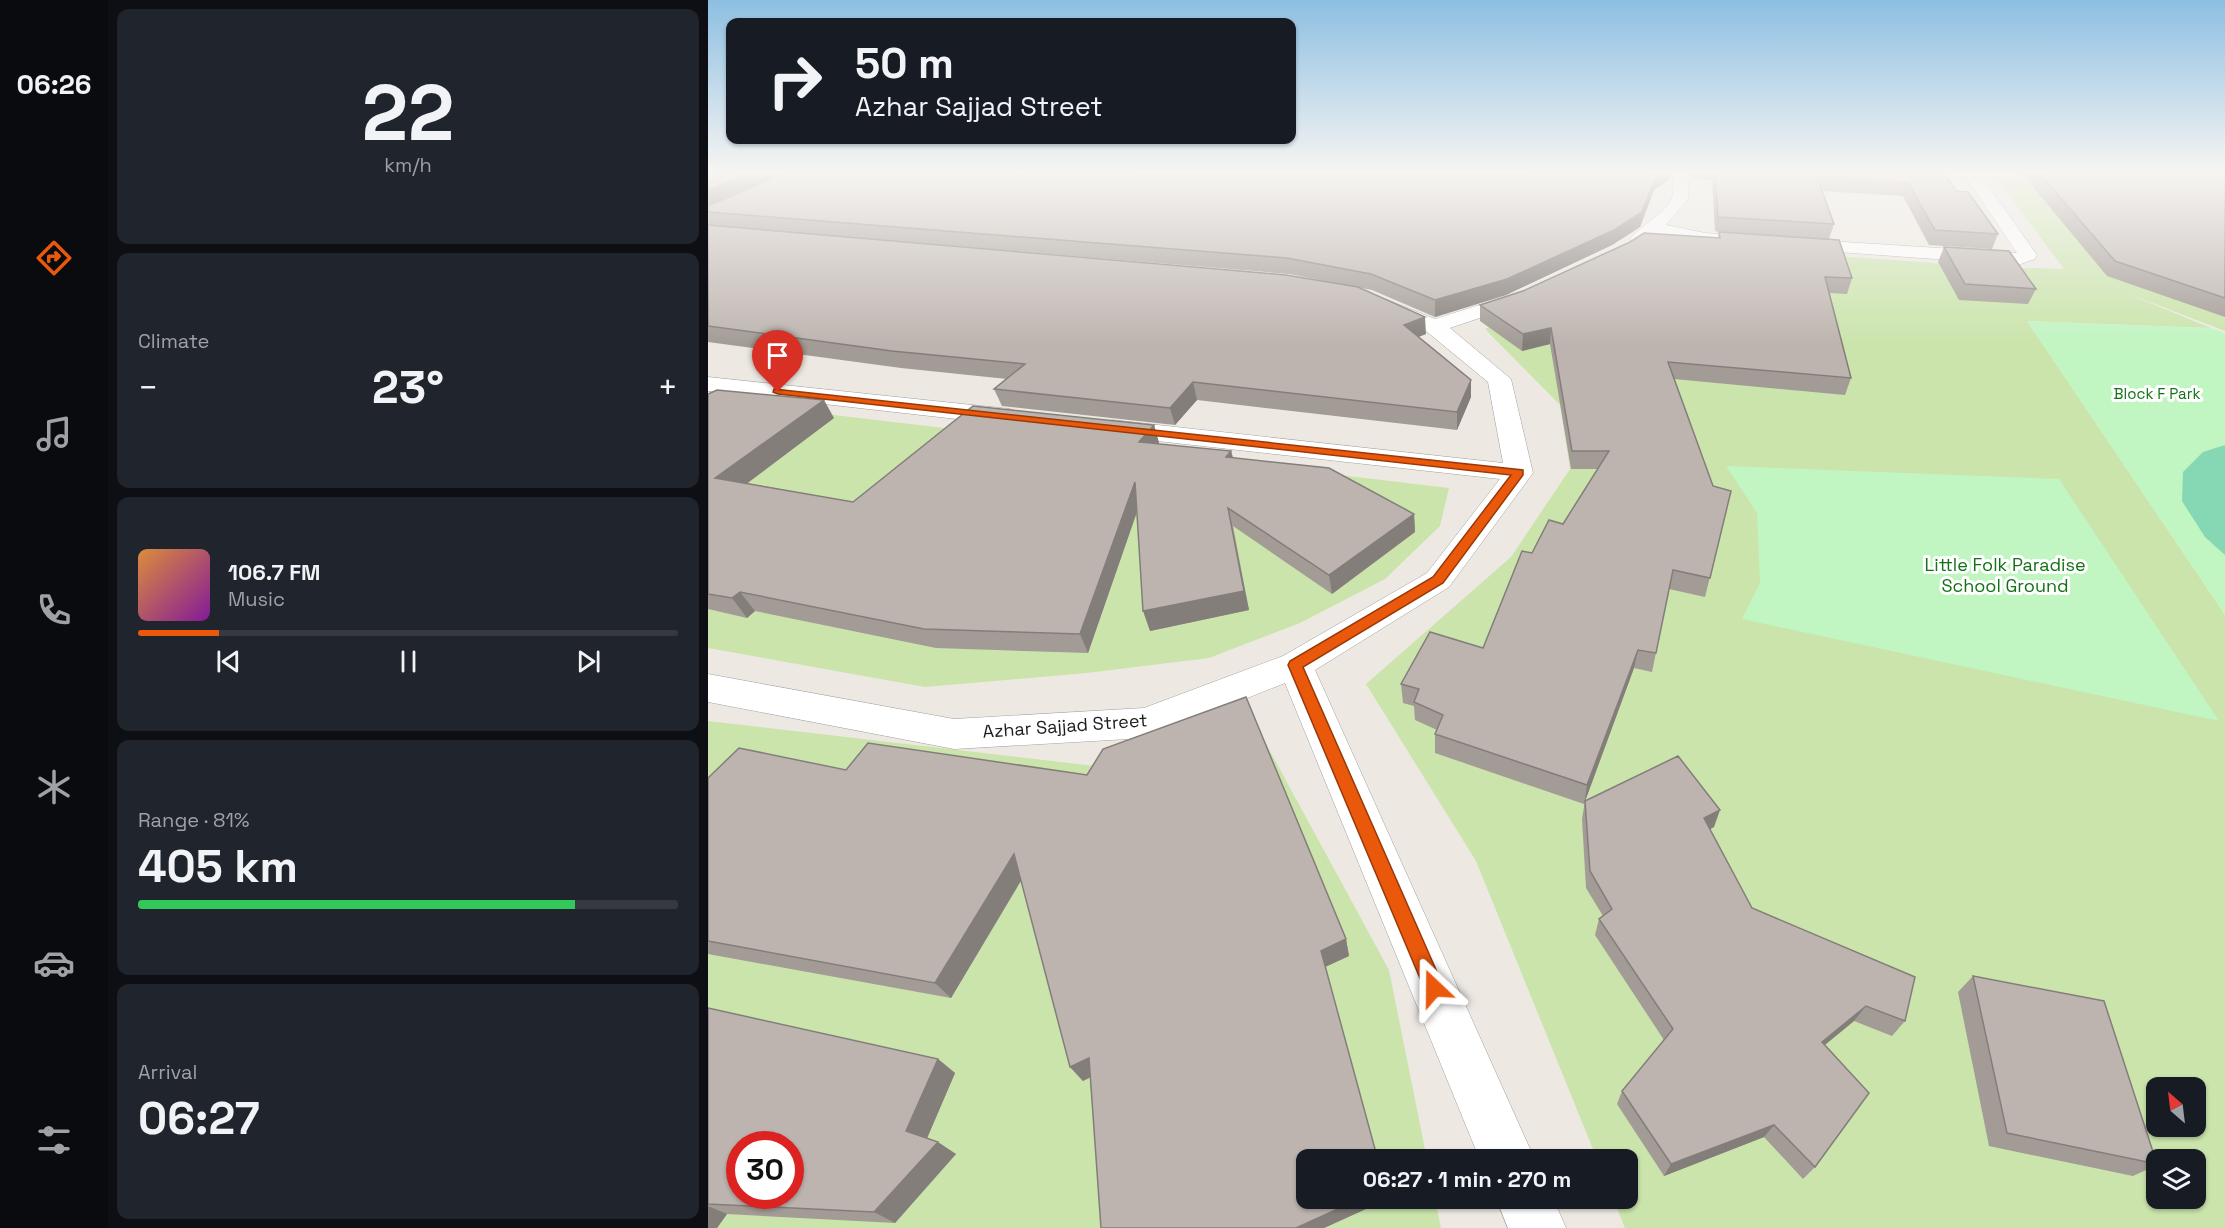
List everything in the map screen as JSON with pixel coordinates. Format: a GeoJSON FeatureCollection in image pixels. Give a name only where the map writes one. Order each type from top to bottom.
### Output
{"type":"FeatureCollection","features":[{"type":"Feature","properties":{"kind":"street"},"geometry":{"type":"LineString","coordinates":[[1620,251],[1651,230]]}},
{"type":"Feature","properties":{"kind":"street"},"geometry":{"type":"LineString","coordinates":[[1666,230],[1705,238],[2018,259],[2028,255],[2011,230]]}},
{"type":"Feature","properties":{"kind":"street"},"geometry":{"type":"LineString","coordinates":[[1434,326],[1514,301],[1535,291]]}},
{"type":"Feature","properties":{"kind":"street"},"geometry":{"type":"LineString","coordinates":[[1084,425],[1519,473],[1499,379],[1434,326],[1365,296]]}},
{"type":"Feature","properties":{"kind":"street"},"geometry":{"type":"LineString","coordinates":[[708,384],[1037,420]]}},
{"type":"Feature","properties":{"kind":"street","name":"Azhar Sajjad Street"},"geometry":{"type":"LineString","coordinates":[[708,688],[954,734],[1146,723],[1295,665],[1438,580],[1519,473]]}},
{"type":"Feature","properties":{"kind":"street"},"geometry":{"type":"LineString","coordinates":[[1295,665],[1503,1149]]}},
{"type":"Feature","properties":{"kind":"street"},"geometry":{"type":"LineString","coordinates":[[1529,1209],[1537,1228]]}},
{"type":"Feature","properties":{"kind":"green space"},"geometry":{"type":"Polygon","coordinates":[[[2035,230],[2225,230],[2225,331],[2121,291],[2211,328],[2027,321],[2225,615],[2225,1228],[1625,1228],[1617,1209],[1638,1209],[1638,1149],[1593,1149],[1476,861],[1366,684],[1511,557],[1570,469],[1560,405],[1485,329],[1606,281],[1666,244],[1992,267],[2064,269],[2035,230]]]}},
{"type":"Feature","properties":{"kind":"green space","name":"Block F Park"},"geometry":{"type":"Polygon","coordinates":[[[2027,321],[2211,328],[2225,333],[2225,615],[2027,321]]]}},
{"type":"Feature","properties":{"kind":"green space"},"geometry":{"type":"Polygon","coordinates":[[[708,400],[1449,488],[1440,526],[1385,579],[1300,623],[1209,658],[1087,673],[925,687],[708,648],[708,400]]]}},
{"type":"Feature","properties":{"kind":"green space"},"geometry":{"type":"Polygon","coordinates":[[[2225,445],[2225,555],[2205,537],[2182,501],[2183,472],[2203,452],[2225,445]]]}},
{"type":"Feature","properties":{"kind":"green space","name":"Little Folk Paradise School Ground"},"geometry":{"type":"Polygon","coordinates":[[[1726,466],[2059,479],[2219,721],[1742,619],[1760,583],[1757,513],[1726,466]]]}},
{"type":"Feature","properties":{"kind":"green space"},"geometry":{"type":"Polygon","coordinates":[[[1251,716],[1389,970],[1425,1149],[1296,1149],[1296,1209],[1437,1209],[1441,1228],[708,1228],[708,721],[1112,768],[1251,716]]]}},
{"type":"Feature","properties":{"kind":"building"},"geometry":{"type":"Polygon","coordinates":[[[708,230],[769,230],[1286,275],[1358,287],[1425,317],[1404,325],[1471,380],[1457,412],[1193,382],[1170,408],[994,389],[1025,364],[892,351],[708,326],[708,230]]]}},
{"type":"Feature","properties":{"kind":"building"},"geometry":{"type":"Polygon","coordinates":[[[938,230],[1613,230],[1507,279],[1435,300],[1371,274],[1287,258],[938,230]]]}},
{"type":"Feature","properties":{"kind":"building"},"geometry":{"type":"Polygon","coordinates":[[[1940,230],[1995,230],[1998,234],[1940,230]]]}},
{"type":"Feature","properties":{"kind":"building"},"geometry":{"type":"Polygon","coordinates":[[[2088,230],[2225,230],[2225,298],[2115,261],[2088,230]]]}},
{"type":"Feature","properties":{"kind":"building"},"geometry":{"type":"Polygon","coordinates":[[[1719,232],[1839,240],[1852,278],[1825,277],[1851,378],[1668,362],[1713,486],[1731,491],[1710,578],[1673,570],[1656,653],[1638,650],[1587,785],[1435,734],[1443,715],[1414,702],[1419,689],[1401,684],[1430,632],[1483,648],[1522,551],[1532,553],[1549,520],[1563,524],[1609,451],[1572,451],[1551,328],[1523,334],[1480,305],[1523,291],[1630,242],[1644,233],[1720,238],[1719,232]]]}},
{"type":"Feature","properties":{"kind":"building"},"geometry":{"type":"Polygon","coordinates":[[[1944,247],[2009,251],[2036,289],[1965,284],[1944,247]]]}},
{"type":"Feature","properties":{"kind":"building"},"geometry":{"type":"Polygon","coordinates":[[[717,390],[824,400],[715,478],[853,502],[973,406],[1154,425],[1139,442],[1231,451],[1226,457],[1329,468],[1414,514],[1329,575],[1228,508],[1244,591],[1143,611],[1135,482],[1080,634],[924,629],[740,592],[732,598],[708,594],[708,394],[717,390]]]}},
{"type":"Feature","properties":{"kind":"building"},"geometry":{"type":"Polygon","coordinates":[[[1246,697],[1346,939],[1321,951],[1375,1149],[1296,1149],[1296,1209],[1338,1209],[1296,1228],[1101,1228],[1089,1058],[1070,1067],[1014,854],[935,983],[708,941],[708,778],[739,748],[846,770],[868,743],[1087,775],[1103,749],[1246,697]]]}},
{"type":"Feature","properties":{"kind":"building"},"geometry":{"type":"Polygon","coordinates":[[[1678,756],[1720,810],[1704,818],[1752,908],[1915,977],[1905,1021],[1866,1006],[1822,1042],[1869,1093],[1815,1167],[1774,1125],[1671,1164],[1622,1091],[1673,1029],[1599,919],[1612,909],[1590,871],[1585,801],[1678,756]]]}},
{"type":"Feature","properties":{"kind":"building"},"geometry":{"type":"Polygon","coordinates":[[[1973,976],[2104,1001],[2146,1130],[2146,1137],[2148,1137],[2152,1149],[2146,1149],[2146,1162],[2007,1133],[1973,976]]]}},
{"type":"Feature","properties":{"kind":"building"},"geometry":{"type":"Polygon","coordinates":[[[708,1008],[938,1059],[906,1131],[938,1142],[874,1212],[804,1209],[804,1131],[726,1131],[726,1205],[708,1204],[708,1008]]]}},
{"type":"Feature","properties":{"kind":"route"},"geometry":{"type":"LineString","coordinates":[[778,392],[1519,473],[1438,580],[1295,665],[1434,988]]}}]}
